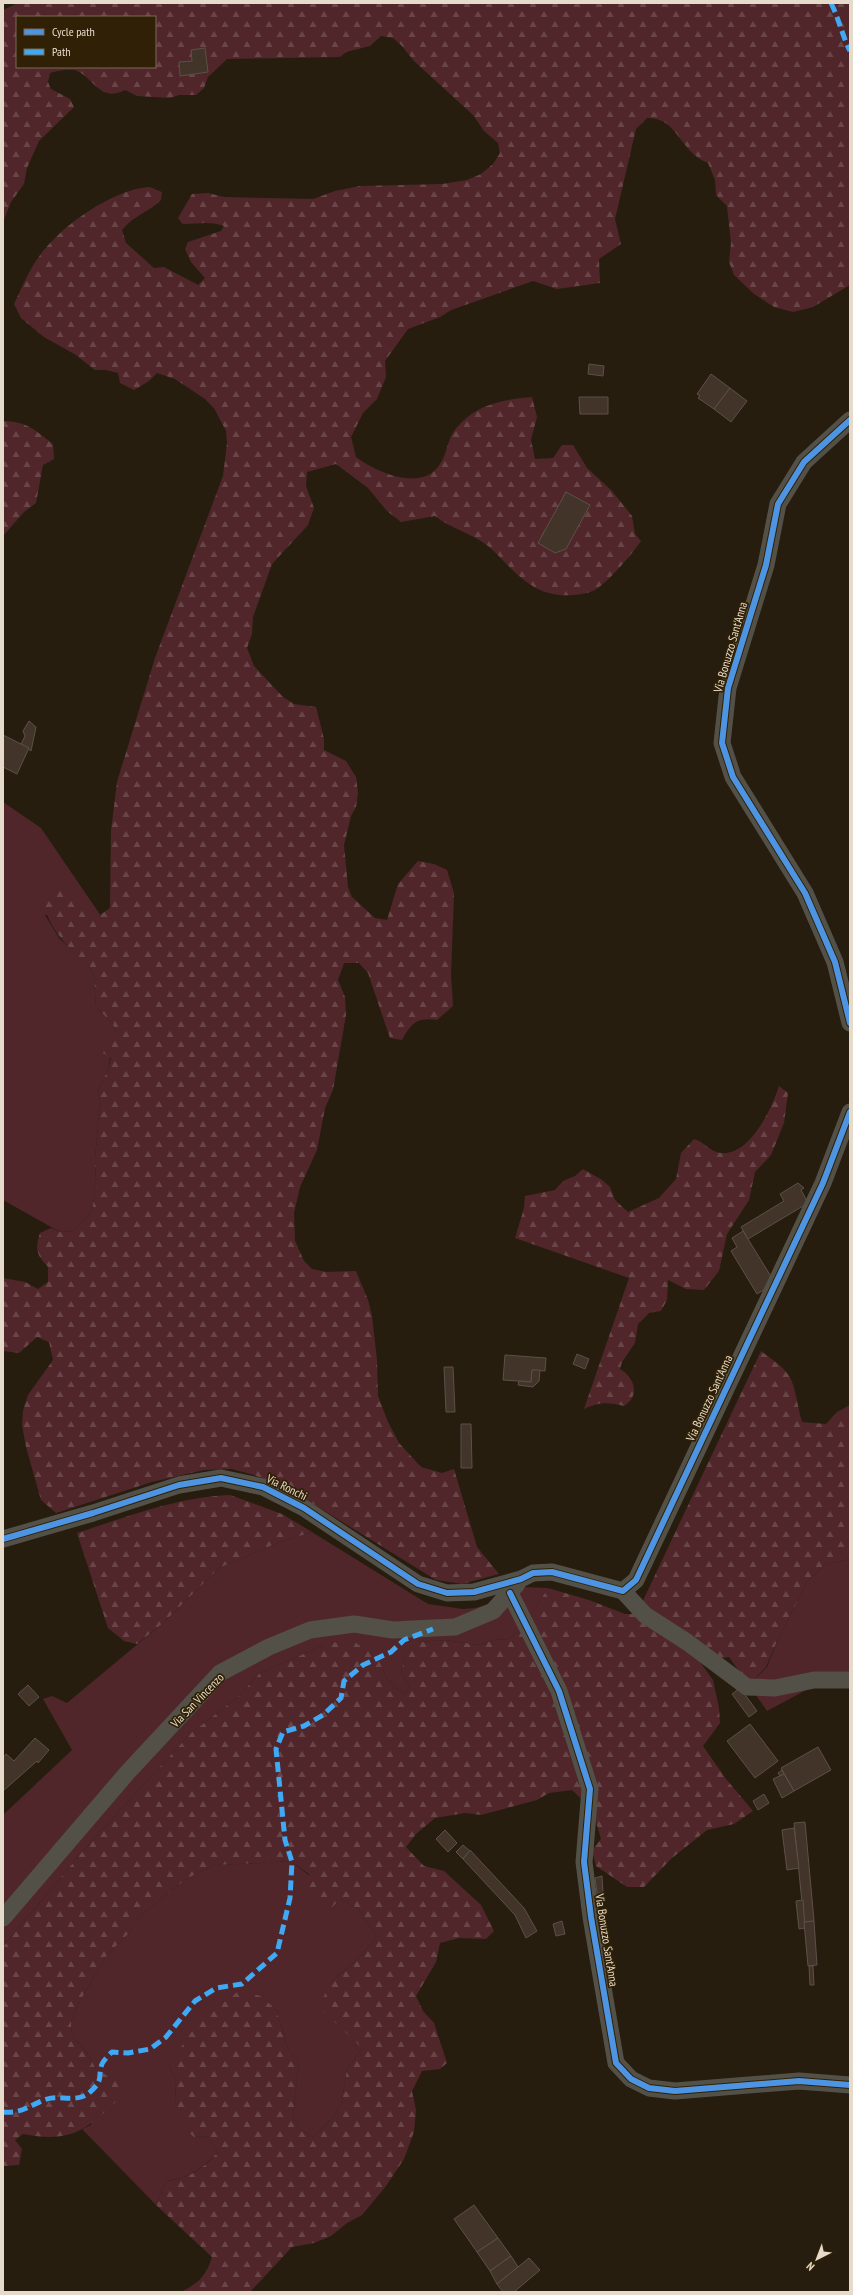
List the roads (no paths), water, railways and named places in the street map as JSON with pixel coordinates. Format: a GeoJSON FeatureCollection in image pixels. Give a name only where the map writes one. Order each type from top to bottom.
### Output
{"type":"FeatureCollection","features":[{"type":"Feature","properties":{"kind":"street","name":"Via Bonuzzo Sant'Anna"},"geometry":{"type":"LineString","coordinates":[[850,420],[804,462],[778,504],[766,565],[728,688],[722,743],[733,777],[805,892],[835,962],[850,1023]]}},
{"type":"Feature","properties":{"kind":"street","name":"Via Bonuzzo Sant'Anna"},"geometry":{"type":"LineString","coordinates":[[623,1591],[636,1580],[823,1183],[850,1112]]}},
{"type":"Feature","properties":{"kind":"street","name":"Via Ronchi"},"geometry":{"type":"LineString","coordinates":[[3,1539],[93,1513],[179,1485],[221,1478],[263,1486],[304,1508],[418,1584],[447,1593],[461,1593],[474,1592],[520,1579]]}},
{"type":"Feature","properties":{"kind":"street"},"geometry":{"type":"LineString","coordinates":[[520,1579],[533,1573],[552,1572],[623,1591],[645,1615],[687,1642],[747,1687],[775,1688],[814,1680],[850,1680]]}},
{"type":"Feature","properties":{"kind":"street","name":"Via San Vincenzo"},"geometry":{"type":"LineString","coordinates":[[3,1918],[127,1773],[220,1673],[269,1647],[310,1630],[354,1624],[393,1630],[456,1627],[492,1611],[510,1593],[520,1579]]}},
{"type":"Feature","properties":{"kind":"street","name":"Via Bonuzzo Sant'Anna"},"geometry":{"type":"LineString","coordinates":[[510,1593],[559,1691],[590,1789],[584,1862],[591,1917],[616,2063],[631,2079],[649,2088],[675,2091],[799,2080],[850,2085]]}}]}
